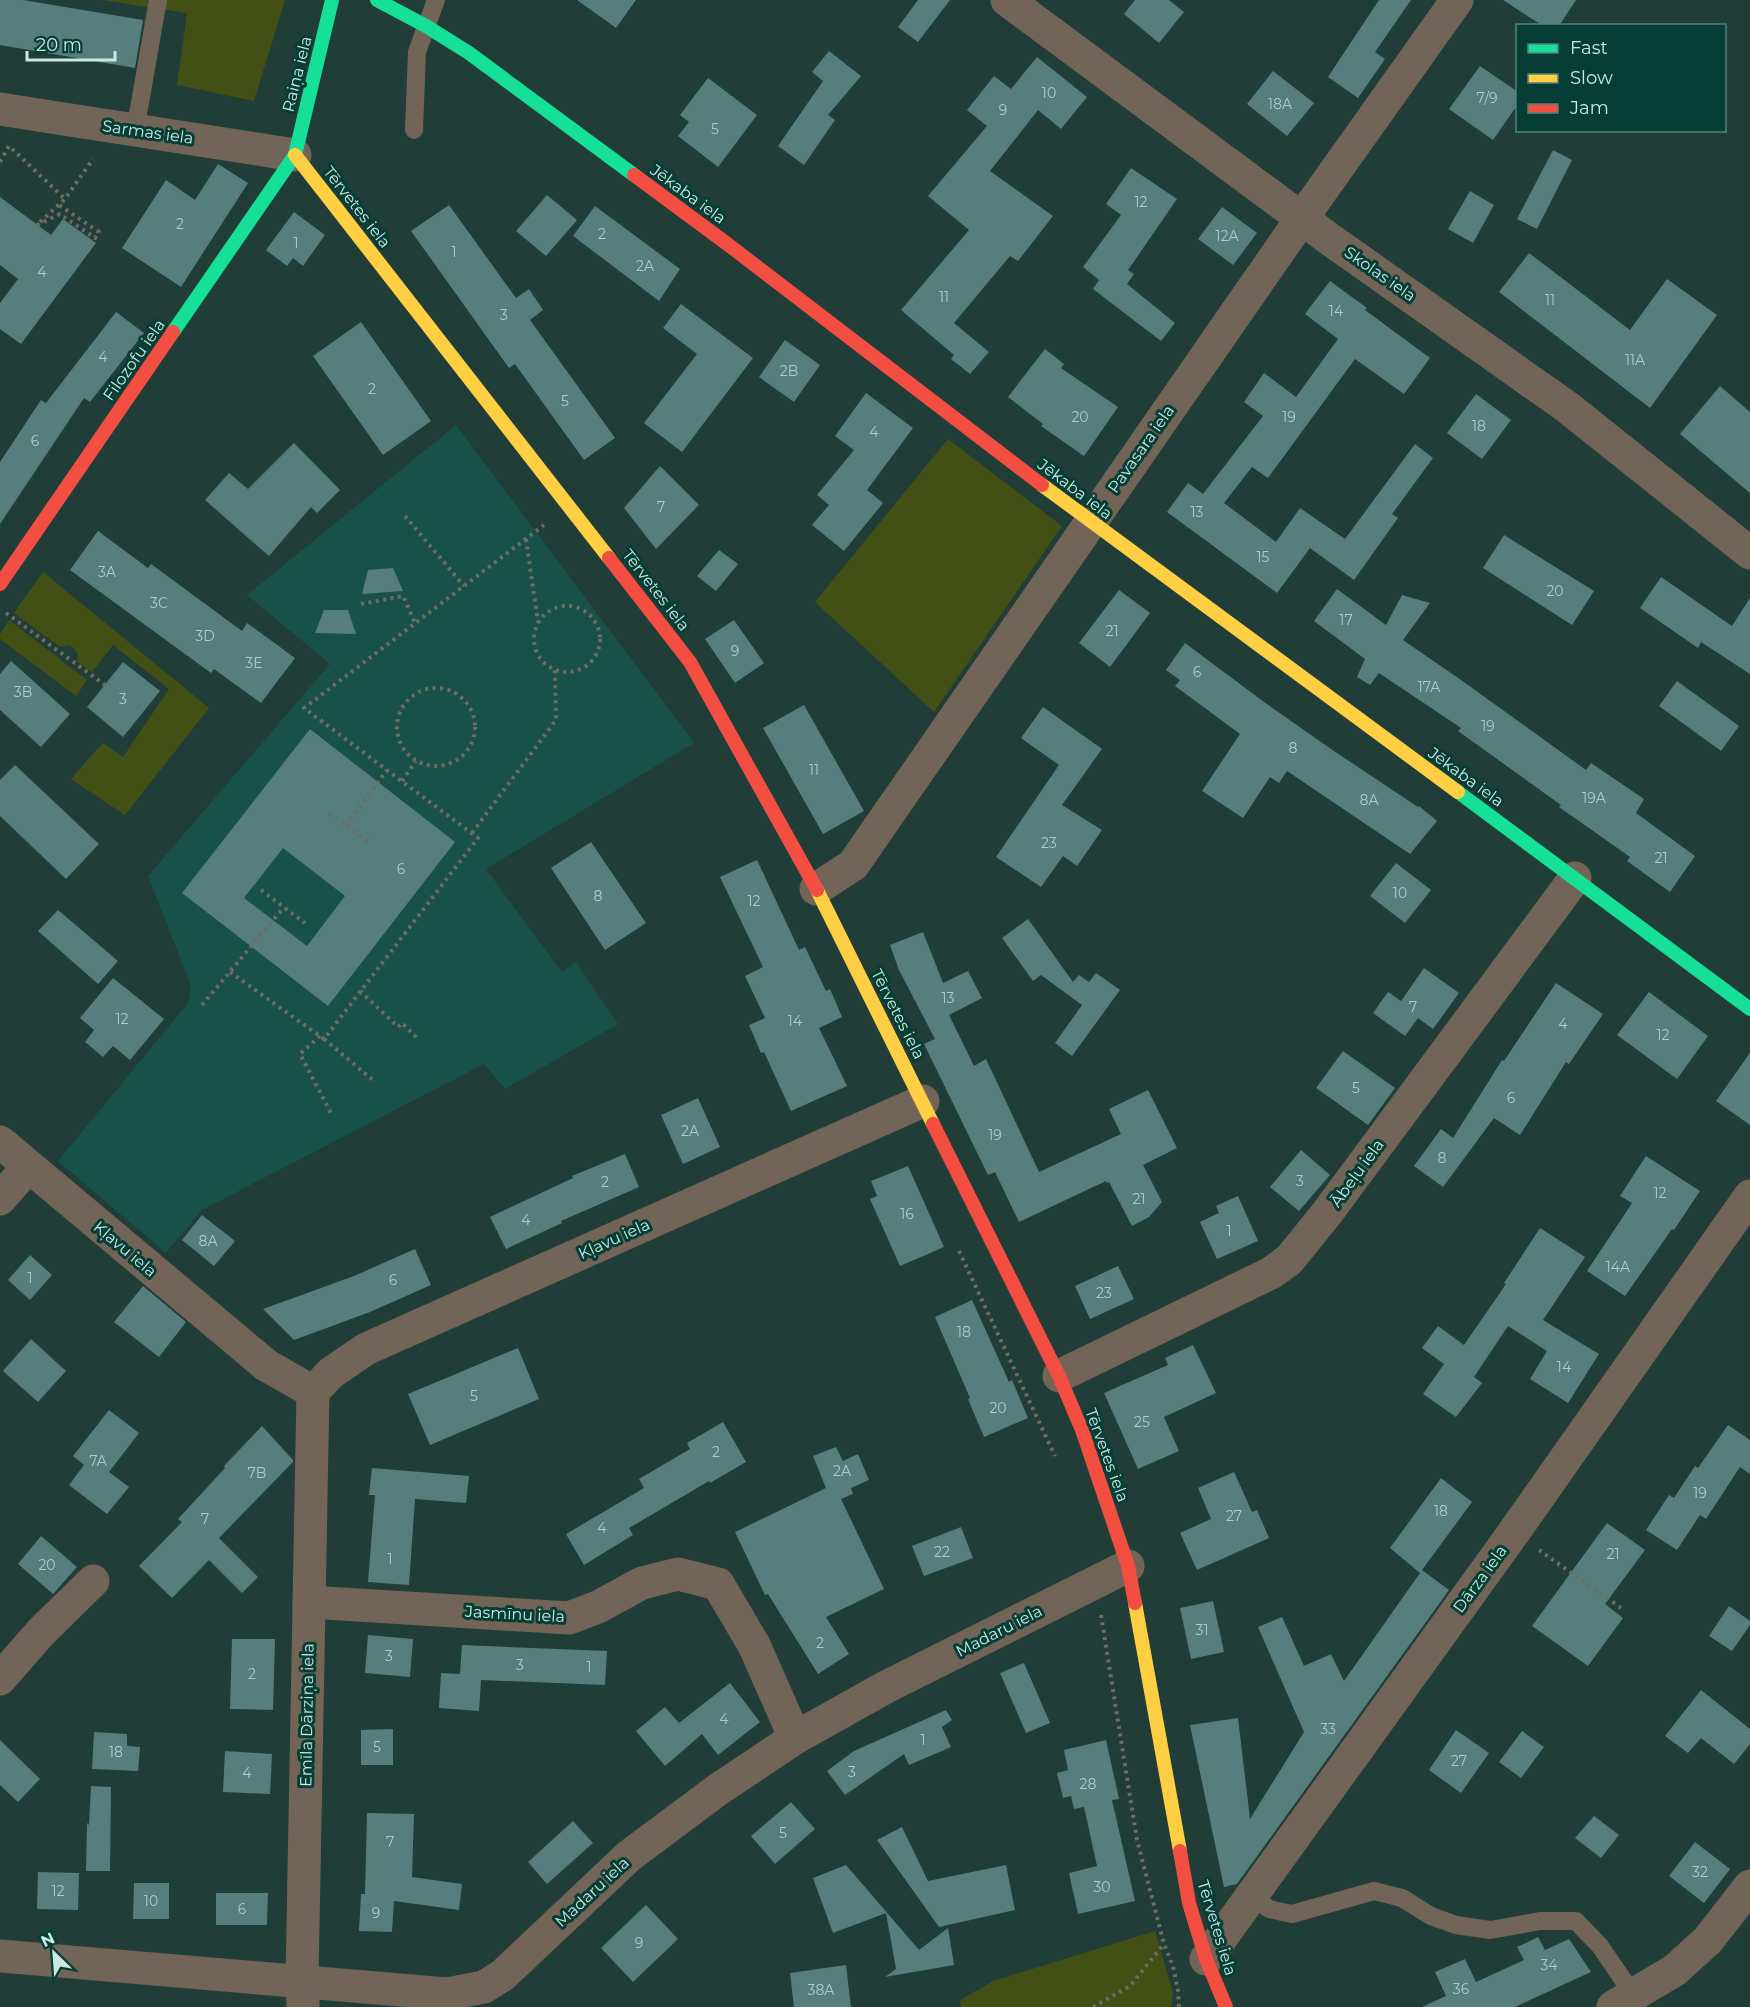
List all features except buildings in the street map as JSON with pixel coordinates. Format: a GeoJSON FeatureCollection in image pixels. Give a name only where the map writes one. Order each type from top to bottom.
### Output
{"type":"FeatureCollection","features":[{"type":"Feature","properties":{"kind":"main road","name":"Raiņa iela"},"geometry":{"type":"LineString","coordinates":[[295,155],[332,0]]}},
{"type":"Feature","properties":{"kind":"main road","name":"Jēkaba iela"},"geometry":{"type":"LineString","coordinates":[[376,0],[426,26],[469,53],[726,243],[1090,522],[1750,1009]]}},
{"type":"Feature","properties":{"kind":"main road","name":"Filozofu iela"},"geometry":{"type":"LineString","coordinates":[[0,584],[295,155]]}},
{"type":"Feature","properties":{"kind":"main road","name":"Tērvetes iela"},"geometry":{"type":"LineString","coordinates":[[295,155],[690,662],[816,889],[923,1101],[1059,1376],[1082,1430],[1128,1566],[1189,1903],[1206,1959],[1226,2007]]}},
{"type":"Feature","properties":{"kind":"street","name":"Skolas iela"},"geometry":{"type":"LineString","coordinates":[[1007,0],[1302,218],[1567,406],[1750,553]]}},
{"type":"Feature","properties":{"kind":"street","name":"Pavasara iela"},"geometry":{"type":"LineString","coordinates":[[816,889],[853,865],[1302,218],[1457,0]]}},
{"type":"Feature","properties":{"kind":"street","name":"Sarmas iela"},"geometry":{"type":"LineString","coordinates":[[0,109],[295,155]]}},
{"type":"Feature","properties":{"kind":"street","name":"Ābeļu iela"},"geometry":{"type":"LineString","coordinates":[[1059,1376],[1271,1273],[1289,1260],[1328,1213],[1575,878]]}},
{"type":"Feature","properties":{"kind":"street","name":"Kļavu iela"},"geometry":{"type":"LineString","coordinates":[[0,1142],[266,1365],[313,1392],[332,1373],[366,1349],[923,1101]]}},
{"type":"Feature","properties":{"kind":"street"},"geometry":{"type":"LineString","coordinates":[[0,1199],[28,1167]]}},
{"type":"Feature","properties":{"kind":"street","name":"Dārza iela"},"geometry":{"type":"LineString","coordinates":[[1206,1959],[1514,1532],[1750,1196]]}},
{"type":"Feature","properties":{"kind":"street","name":"Emīla Dārziņa iela"},"geometry":{"type":"LineString","coordinates":[[303,1994],[313,1392]]}},
{"type":"Feature","properties":{"kind":"street","name":"Madaru iela"},"geometry":{"type":"LineString","coordinates":[[0,1956],[303,1994],[447,1994],[484,1987],[504,1974],[628,1856],[716,1791],[795,1738],[886,1687],[1128,1566]]}},
{"type":"Feature","properties":{"kind":"street","name":"Jasmīnu iela"},"geometry":{"type":"LineString","coordinates":[[309,1602],[569,1618],[598,1607],[642,1583],[678,1574],[718,1584],[754,1645],[795,1738]]}},
{"type":"Feature","properties":{"kind":"street"},"geometry":{"type":"LineString","coordinates":[[0,1679],[41,1632],[93,1581]]}},
{"type":"Feature","properties":{"kind":"street"},"geometry":{"type":"LineString","coordinates":[[1624,2001],[1675,1970],[1708,1940],[1750,1886]]}},
{"type":"Feature","properties":{"kind":"lane"},"geometry":{"type":"LineString","coordinates":[[135,130],[158,0]]}},
{"type":"Feature","properties":{"kind":"lane"},"geometry":{"type":"LineString","coordinates":[[414,130],[417,52],[436,0]]}},
{"type":"Feature","properties":{"kind":"lane"},"geometry":{"type":"LineString","coordinates":[[1251,1896],[1269,1909],[1292,1914],[1374,1891],[1402,1898],[1431,1916],[1456,1925],[1490,1930],[1540,1921],[1576,1921],[1600,1946],[1624,2001]]}},
{"type":"Feature","properties":{"kind":"path"},"geometry":{"type":"LineString","coordinates":[[0,162],[9,146],[65,200]]}},
{"type":"Feature","properties":{"kind":"path"},"geometry":{"type":"LineString","coordinates":[[59,205],[99,232],[95,238],[60,214],[37,225],[59,205],[65,200],[93,159]]}},
{"type":"Feature","properties":{"kind":"path"},"geometry":{"type":"LineString","coordinates":[[405,516],[464,586]]}},
{"type":"Feature","properties":{"kind":"path"},"geometry":{"type":"LineString","coordinates":[[333,1115],[300,1054],[322,1037],[360,992],[478,838],[304,708],[544,525]]}},
{"type":"Feature","properties":{"kind":"path"},"geometry":{"type":"LineString","coordinates":[[526,539],[538,622]]}},
{"type":"Feature","properties":{"kind":"path"},"geometry":{"type":"LineString","coordinates":[[361,604],[403,596],[416,623]]}},
{"type":"Feature","properties":{"kind":"path"},"geometry":{"type":"LineString","coordinates":[[567,606],[578,608],[596,623],[600,633],[600,645],[596,656],[588,665],[567,673],[545,665],[534,645],[534,633],[538,622],[556,608],[567,606]]}},
{"type":"Feature","properties":{"kind":"path"},"geometry":{"type":"LineString","coordinates":[[3,611],[105,685]]}},
{"type":"Feature","properties":{"kind":"path"},"geometry":{"type":"LineString","coordinates":[[471,834],[556,720],[555,670]]}},
{"type":"Feature","properties":{"kind":"path"},"geometry":{"type":"LineString","coordinates":[[445,688],[456,693],[473,711],[476,723],[471,747],[463,756],[446,765],[428,766],[416,761],[406,753],[400,743],[397,718],[402,707],[420,690],[445,688]]}},
{"type":"Feature","properties":{"kind":"path"},"geometry":{"type":"LineString","coordinates":[[402,781],[416,761]]}},
{"type":"Feature","properties":{"kind":"path"},"geometry":{"type":"LineString","coordinates":[[346,826],[387,770]]}},
{"type":"Feature","properties":{"kind":"path"},"geometry":{"type":"LineString","coordinates":[[329,813],[370,843]]}},
{"type":"Feature","properties":{"kind":"path"},"geometry":{"type":"LineString","coordinates":[[261,890],[305,922]]}},
{"type":"Feature","properties":{"kind":"path"},"geometry":{"type":"LineString","coordinates":[[202,1005],[284,907]]}},
{"type":"Feature","properties":{"kind":"path"},"geometry":{"type":"LineString","coordinates":[[230,972],[322,1037],[374,1081]]}},
{"type":"Feature","properties":{"kind":"path"},"geometry":{"type":"LineString","coordinates":[[360,992],[398,1027],[402,1023],[419,1040]]}},
{"type":"Feature","properties":{"kind":"path"},"geometry":{"type":"LineString","coordinates":[[954,1241],[1057,1459]]}},
{"type":"Feature","properties":{"kind":"path"},"geometry":{"type":"LineString","coordinates":[[1514,1532],[1622,1608]]}},
{"type":"Feature","properties":{"kind":"path"},"geometry":{"type":"LineString","coordinates":[[1095,1582],[1137,1840],[1164,1944],[1173,1966],[1179,2007]]}},
{"type":"Feature","properties":{"kind":"path"},"geometry":{"type":"LineString","coordinates":[[1093,2007],[1130,1986],[1164,1944]]}},
{"type":"Feature","properties":{"kind":"shaded area"},"geometry":{"type":"Polygon","coordinates":[[[102,0],[285,0],[254,101],[177,85],[187,13],[102,0]]]}},
{"type":"Feature","properties":{"kind":"shaded area"},"geometry":{"type":"Polygon","coordinates":[[[456,425],[694,743],[486,869],[562,972],[576,962],[618,1024],[505,1089],[484,1064],[202,1210],[166,1253],[58,1161],[188,1003],[191,986],[148,876],[330,664],[247,595],[456,425]]]}},
{"type":"Feature","properties":{"kind":"shaded area"},"geometry":{"type":"Polygon","coordinates":[[[948,439],[1062,526],[934,712],[815,602],[948,439]]]}},
{"type":"Feature","properties":{"kind":"shaded area"},"geometry":{"type":"Polygon","coordinates":[[[43,572],[209,708],[125,815],[71,779],[103,743],[123,757],[169,689],[113,645],[92,672],[76,661],[78,654],[70,645],[60,647],[14,613],[43,572]]]}},
{"type":"Feature","properties":{"kind":"shaded area"},"geometry":{"type":"Polygon","coordinates":[[[9,620],[87,680],[76,696],[0,639],[0,634],[9,620]]]}},
{"type":"Feature","properties":{"kind":"shaded area"},"geometry":{"type":"Polygon","coordinates":[[[1155,1931],[1173,1992],[1171,2007],[961,2007],[960,2000],[993,1981],[1155,1931]]]}},
{"type":"Feature","properties":{"kind":"traffic: fast"},"geometry":{"type":"LineString","coordinates":[[173,332],[295,155],[332,0]]}},
{"type":"Feature","properties":{"kind":"traffic: fast"},"geometry":{"type":"LineString","coordinates":[[377,0],[426,26],[469,53],[634,175]]}},
{"type":"Feature","properties":{"kind":"traffic: fast"},"geometry":{"type":"LineString","coordinates":[[1458,792],[1750,1009]]}},
{"type":"Feature","properties":{"kind":"traffic: slow"},"geometry":{"type":"LineString","coordinates":[[295,155],[609,558]]}},
{"type":"Feature","properties":{"kind":"traffic: slow"},"geometry":{"type":"LineString","coordinates":[[1042,485],[1458,792]]}},
{"type":"Feature","properties":{"kind":"traffic: slow"},"geometry":{"type":"LineString","coordinates":[[817,890],[933,1124]]}},
{"type":"Feature","properties":{"kind":"traffic: slow"},"geometry":{"type":"LineString","coordinates":[[1135,1603],[1180,1851]]}},
{"type":"Feature","properties":{"kind":"traffic: jam"},"geometry":{"type":"LineString","coordinates":[[634,175],[1042,485]]}},
{"type":"Feature","properties":{"kind":"traffic: jam"},"geometry":{"type":"LineString","coordinates":[[0,584],[173,332]]}},
{"type":"Feature","properties":{"kind":"traffic: jam"},"geometry":{"type":"LineString","coordinates":[[609,558],[690,662],[817,890]]}},
{"type":"Feature","properties":{"kind":"traffic: jam"},"geometry":{"type":"LineString","coordinates":[[933,1124],[1059,1376],[1082,1430],[1128,1566],[1135,1603]]}},
{"type":"Feature","properties":{"kind":"traffic: jam"},"geometry":{"type":"LineString","coordinates":[[1180,1851],[1189,1903],[1206,1959],[1226,2007]]}}]}
